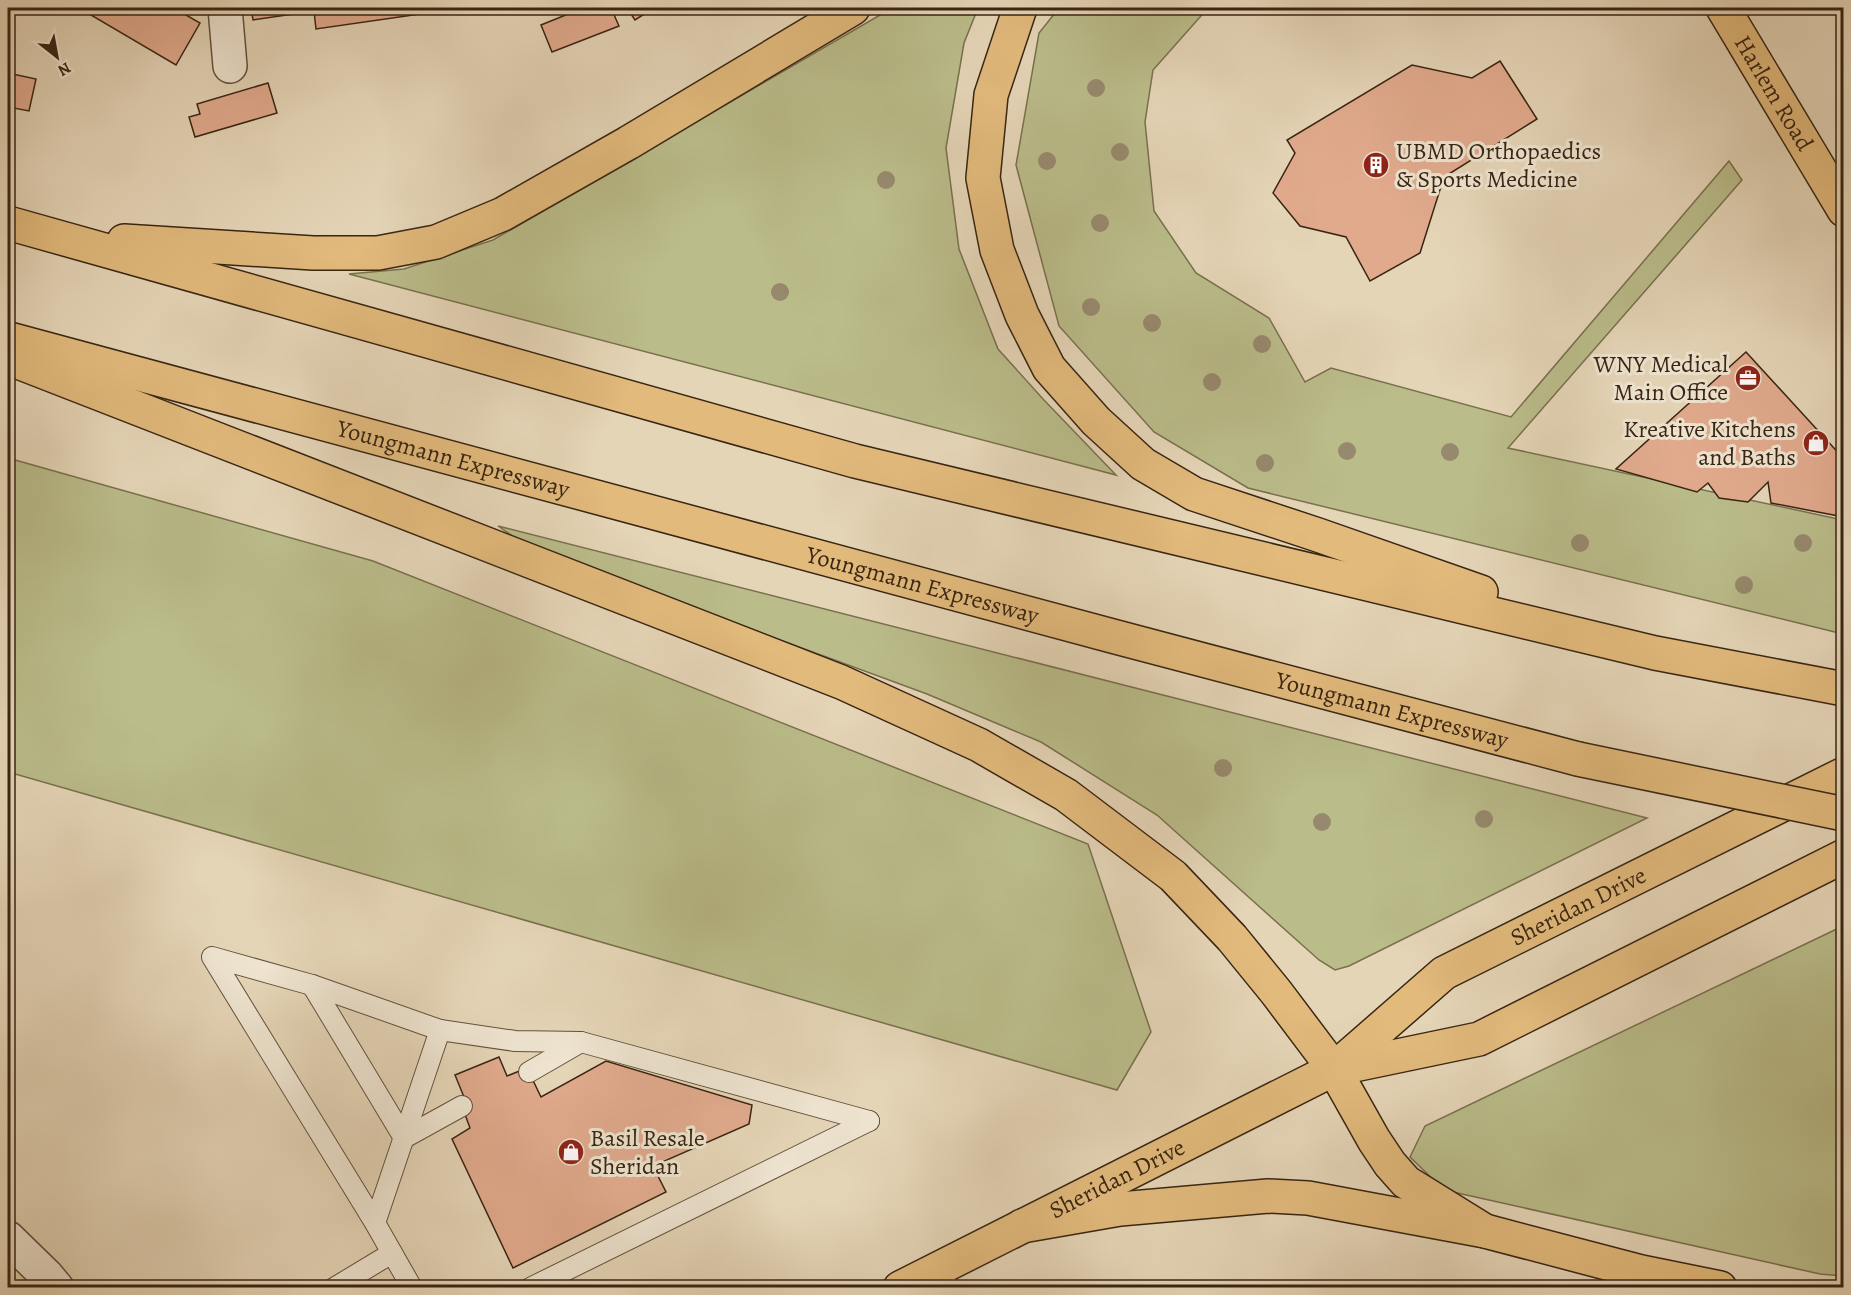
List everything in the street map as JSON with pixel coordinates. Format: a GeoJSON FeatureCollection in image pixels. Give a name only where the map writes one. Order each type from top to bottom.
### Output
{"type":"FeatureCollection","features":[{"type":"Feature","properties":{"kind":"main road"},"geometry":{"type":"LineString","coordinates":[[58,237],[314,253],[378,253],[436,242],[503,214],[628,143],[853,8]]}},
{"type":"Feature","properties":{"kind":"main road"},"geometry":{"type":"LineString","coordinates":[[1020,8],[991,95],[983,177],[997,250],[1022,315],[1049,368],[1096,421],[1143,464],[1194,495],[1318,535],[1655,653]]}},
{"type":"Feature","properties":{"kind":"main road","name":"Harlem Road"},"geometry":{"type":"LineString","coordinates":[[1723,8],[1844,210]]}},
{"type":"Feature","properties":{"kind":"main road"},"geometry":{"type":"LineString","coordinates":[[8,223],[855,461],[1655,653],[1844,689]]}},
{"type":"Feature","properties":{"kind":"main road","name":"Youngmann Expressway"},"geometry":{"type":"LineString","coordinates":[[8,338],[1093,631],[1578,759],[1844,814]]}},
{"type":"Feature","properties":{"kind":"main road"},"geometry":{"type":"LineString","coordinates":[[8,358],[841,682],[979,745],[1066,795],[1173,876],[1232,938],[1334,1069],[1374,1140],[1390,1164],[1406,1182],[1485,1231]]}},
{"type":"Feature","properties":{"kind":"main road","name":"Sheridan Drive"},"geometry":{"type":"LineString","coordinates":[[900,1287],[943,1278],[1022,1226],[1334,1069],[1444,973],[1844,774]]}},
{"type":"Feature","properties":{"kind":"main road","name":"Sheridan Drive"},"geometry":{"type":"LineString","coordinates":[[1334,1069],[1479,1040],[1844,856]]}},
{"type":"Feature","properties":{"kind":"main road"},"geometry":{"type":"LineString","coordinates":[[1022,1226],[1119,1209],[1268,1196],[1308,1198],[1485,1231],[1641,1272],[1720,1287]]}},
{"type":"Feature","properties":{"kind":"street"},"geometry":{"type":"LineString","coordinates":[[225,8],[230,66]]}},
{"type":"Feature","properties":{"kind":"street"},"geometry":{"type":"LineString","coordinates":[[8,1238],[57,1287]]}},
{"type":"Feature","properties":{"kind":"lane"},"geometry":{"type":"LineString","coordinates":[[412,1287],[212,957],[312,985],[440,1030],[515,1041],[581,1042],[869,1121],[530,1287]]}},
{"type":"Feature","properties":{"kind":"lane"},"geometry":{"type":"LineString","coordinates":[[312,985],[404,1138]]}},
{"type":"Feature","properties":{"kind":"lane"},"geometry":{"type":"LineString","coordinates":[[375,1223],[440,1030]]}},
{"type":"Feature","properties":{"kind":"lane"},"geometry":{"type":"LineString","coordinates":[[529,1072],[581,1042]]}},
{"type":"Feature","properties":{"kind":"lane"},"geometry":{"type":"LineString","coordinates":[[404,1138],[462,1106]]}},
{"type":"Feature","properties":{"kind":"lane"},"geometry":{"type":"LineString","coordinates":[[334,1287],[392,1253]]}},
{"type":"Feature","properties":{"kind":"green space"},"geometry":{"type":"Polygon","coordinates":[[[892,8],[978,8],[964,43],[946,148],[959,249],[998,349],[1116,475],[349,274],[404,269],[493,240],[892,8]]]}},
{"type":"Feature","properties":{"kind":"green space"},"geometry":{"type":"Polygon","coordinates":[[[1059,8],[1208,8],[1153,70],[1145,122],[1154,211],[1196,273],[1269,318],[1305,382],[1331,368],[1511,417],[1729,161],[1742,180],[1508,448],[1843,520],[1843,634],[1248,488],[1154,432],[1059,326],[1016,165],[1039,33],[1059,8]]]}},
{"type":"Feature","properties":{"kind":"green space"},"geometry":{"type":"Polygon","coordinates":[[[8,458],[373,561],[1088,844],[1151,1032],[1117,1090],[8,772],[8,458]]]}},
{"type":"Feature","properties":{"kind":"green space"},"geometry":{"type":"Polygon","coordinates":[[[498,526],[1647,818],[1349,966],[1335,970],[1319,960],[1157,815],[1041,742],[927,694],[530,548],[498,526]]]}},
{"type":"Feature","properties":{"kind":"green space"},"geometry":{"type":"Polygon","coordinates":[[[1843,926],[1843,1276],[1820,1274],[1444,1190],[1410,1157],[1425,1126],[1843,926]]]}},
{"type":"Feature","properties":{"kind":"building"},"geometry":{"type":"Polygon","coordinates":[[[79,8],[174,8],[200,23],[176,65],[79,8]]]}},
{"type":"Feature","properties":{"kind":"building"},"geometry":{"type":"Polygon","coordinates":[[[251,8],[462,8],[316,29],[314,11],[253,20],[251,8]]]}},
{"type":"Feature","properties":{"kind":"building"},"geometry":{"type":"Polygon","coordinates":[[[583,8],[611,8],[619,26],[552,52],[541,25],[583,8]]]}},
{"type":"Feature","properties":{"kind":"building"},"geometry":{"type":"Polygon","coordinates":[[[627,8],[654,8],[635,20],[627,8]]]}},
{"type":"Feature","properties":{"kind":"building","name":"UBMD Orthopaedics & Sports Medicine"},"geometry":{"type":"Polygon","coordinates":[[[1500,61],[1537,119],[1444,177],[1420,253],[1370,281],[1346,237],[1300,226],[1273,193],[1295,153],[1287,140],[1412,65],[1472,78],[1500,61]]]}},
{"type":"Feature","properties":{"kind":"building"},"geometry":{"type":"Polygon","coordinates":[[[8,73],[36,79],[29,111],[8,107],[8,73]]]}},
{"type":"Feature","properties":{"kind":"building"},"geometry":{"type":"Polygon","coordinates":[[[268,83],[277,113],[195,137],[189,117],[200,114],[197,104],[268,83]]]}},
{"type":"Feature","properties":{"kind":"building"},"geometry":{"type":"Polygon","coordinates":[[[1746,352],[1844,459],[1844,517],[1771,503],[1768,482],[1748,502],[1719,498],[1708,483],[1697,492],[1616,469],[1746,352]]]}},
{"type":"Feature","properties":{"kind":"building","name":"Basil Resale Sheridan"},"geometry":{"type":"Polygon","coordinates":[[[499,1057],[507,1076],[527,1068],[541,1097],[606,1061],[752,1105],[749,1124],[653,1166],[666,1192],[513,1268],[452,1139],[470,1128],[460,1101],[464,1097],[455,1075],[499,1057]]]}},
{"type":"Feature","properties":{"kind":"place","name":"UBMD Orthopaedics & Sports Medicine"},"geometry":{"type":"Point","coordinates":[1376,165]}},
{"type":"Feature","properties":{"kind":"place","name":"WNY Medical Main Office"},"geometry":{"type":"Point","coordinates":[1748,378]}},
{"type":"Feature","properties":{"kind":"place","name":"Kreative Kitchens and Baths"},"geometry":{"type":"Point","coordinates":[1816,443]}},
{"type":"Feature","properties":{"kind":"place","name":"Basil Resale Sheridan"},"geometry":{"type":"Point","coordinates":[571,1152]}}]}
